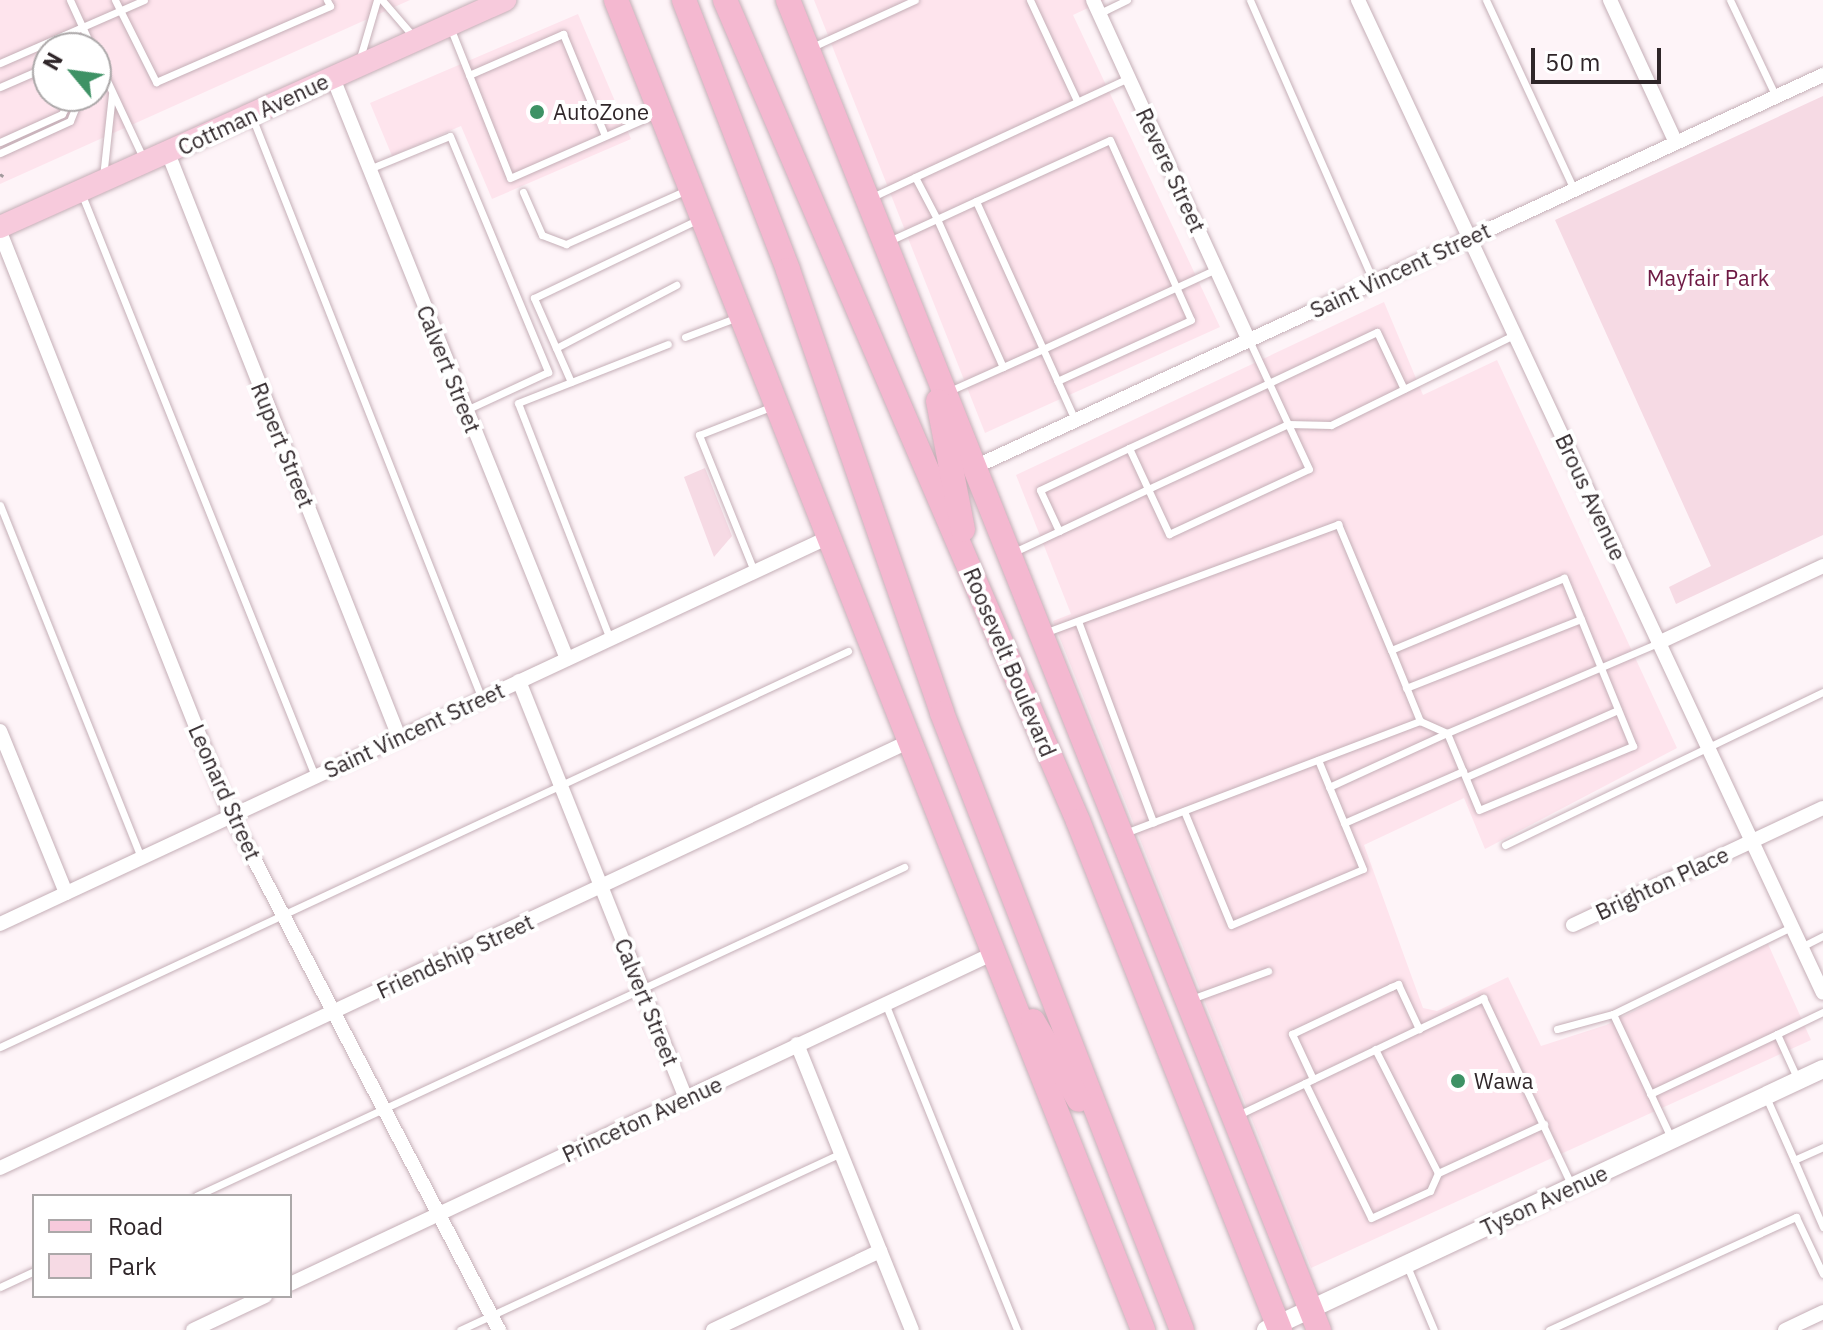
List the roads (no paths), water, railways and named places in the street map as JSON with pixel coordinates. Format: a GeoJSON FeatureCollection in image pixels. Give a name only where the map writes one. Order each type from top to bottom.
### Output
{"type":"FeatureCollection","features":[{"type":"Feature","properties":{"kind":"highway"},"geometry":{"type":"LineString","coordinates":[[616,0],[1143,1330]]}},
{"type":"Feature","properties":{"kind":"highway"},"geometry":{"type":"LineString","coordinates":[[684,0],[788,270],[942,713],[1182,1330]]}},
{"type":"Feature","properties":{"kind":"highway","name":"Roosevelt Boulevard"},"geometry":{"type":"LineString","coordinates":[[725,0],[971,571],[1274,1328]]}},
{"type":"Feature","properties":{"kind":"highway","name":"Roosevelt Boulevard"},"geometry":{"type":"LineString","coordinates":[[788,0],[930,358],[1044,633],[1315,1319]]}},
{"type":"Feature","properties":{"kind":"highway"},"geometry":{"type":"LineString","coordinates":[[930,358],[971,571]]}},
{"type":"Feature","properties":{"kind":"highway"},"geometry":{"type":"LineString","coordinates":[[994,953],[1117,1165]]}},
{"type":"Feature","properties":{"kind":"main road","name":"Cottman Avenue"},"geometry":{"type":"LineString","coordinates":[[0,230],[505,0]]}},
{"type":"Feature","properties":{"kind":"street","name":"Brous Avenue"},"geometry":{"type":"LineString","coordinates":[[1358,0],[1823,993]]}},
{"type":"Feature","properties":{"kind":"street"},"geometry":{"type":"LineString","coordinates":[[1610,0],[1676,143]]}},
{"type":"Feature","properties":{"kind":"street","name":"Revere Street"},"geometry":{"type":"LineString","coordinates":[[1096,7],[1249,340]]}},
{"type":"Feature","properties":{"kind":"street","name":"Calvert Street"},"geometry":{"type":"LineString","coordinates":[[343,73],[369,169],[567,659]]}},
{"type":"Feature","properties":{"kind":"street","name":"Saint Vincent Street"},"geometry":{"type":"LineString","coordinates":[[977,466],[1823,75]]}},
{"type":"Feature","properties":{"kind":"street","name":"Rupert Street"},"geometry":{"type":"LineString","coordinates":[[168,153],[399,737]]}},
{"type":"Feature","properties":{"kind":"street","name":"Leonard Street"},"geometry":{"type":"LineString","coordinates":[[0,230],[231,815],[499,1330]]}},
{"type":"Feature","properties":{"kind":"street","name":"Saint Vincent Street"},"geometry":{"type":"LineString","coordinates":[[0,924],[829,537]]}},
{"type":"Feature","properties":{"kind":"street"},"geometry":{"type":"LineString","coordinates":[[1658,643],[1823,566]]}},
{"type":"Feature","properties":{"kind":"street","name":"Calvert Street"},"geometry":{"type":"LineString","coordinates":[[519,681],[686,1099]]}},
{"type":"Feature","properties":{"kind":"street"},"geometry":{"type":"LineString","coordinates":[[0,731],[66,893]]}},
{"type":"Feature","properties":{"kind":"street","name":"Friendship Street"},"geometry":{"type":"LineString","coordinates":[[0,1168],[910,741]]}},
{"type":"Feature","properties":{"kind":"street","name":"Brighton Place"},"geometry":{"type":"LineString","coordinates":[[1573,925],[1823,808]]}},
{"type":"Feature","properties":{"kind":"street","name":"Princeton Avenue"},"geometry":{"type":"LineString","coordinates":[[292,1283],[994,953]]}},
{"type":"Feature","properties":{"kind":"street"},"geometry":{"type":"LineString","coordinates":[[797,1044],[912,1330]]}},
{"type":"Feature","properties":{"kind":"street","name":"Tyson Avenue"},"geometry":{"type":"LineString","coordinates":[[1274,1328],[1315,1319],[1407,1264],[1823,1069]]}},
{"type":"Feature","properties":{"kind":"street"},"geometry":{"type":"LineString","coordinates":[[713,1330],[880,1251]]}},
{"type":"Feature","properties":{"kind":"street"},"geometry":{"type":"LineString","coordinates":[[193,1330],[261,1298]]}},
{"type":"Feature","properties":{"kind":"street"},"geometry":{"type":"LineString","coordinates":[[1785,1330],[1823,1312]]}},
{"type":"Feature","properties":{"kind":"lane"},"geometry":{"type":"LineString","coordinates":[[70,0],[85,32]]}},
{"type":"Feature","properties":{"kind":"lane"},"geometry":{"type":"LineString","coordinates":[[115,0],[156,82],[330,6],[327,0]]}},
{"type":"Feature","properties":{"kind":"lane"},"geometry":{"type":"LineString","coordinates":[[68,32],[144,0]]}},
{"type":"Feature","properties":{"kind":"lane"},"geometry":{"type":"LineString","coordinates":[[380,0],[417,40]]}},
{"type":"Feature","properties":{"kind":"lane"},"geometry":{"type":"LineString","coordinates":[[343,73],[371,37],[380,0]]}},
{"type":"Feature","properties":{"kind":"lane"},"geometry":{"type":"LineString","coordinates":[[808,49],[915,0]]}},
{"type":"Feature","properties":{"kind":"lane"},"geometry":{"type":"LineString","coordinates":[[1030,0],[1077,101]]}},
{"type":"Feature","properties":{"kind":"lane"},"geometry":{"type":"LineString","coordinates":[[1096,7],[1127,0]]}},
{"type":"Feature","properties":{"kind":"lane"},"geometry":{"type":"LineString","coordinates":[[1250,0],[1374,282]]}},
{"type":"Feature","properties":{"kind":"lane"},"geometry":{"type":"LineString","coordinates":[[1486,0],[1574,190]]}},
{"type":"Feature","properties":{"kind":"lane"},"geometry":{"type":"LineString","coordinates":[[1730,0],[1776,97]]}},
{"type":"Feature","properties":{"kind":"lane"},"geometry":{"type":"LineString","coordinates":[[449,25],[510,178],[660,112]]}},
{"type":"Feature","properties":{"kind":"lane"},"geometry":{"type":"LineString","coordinates":[[469,75],[563,34],[605,136]]}},
{"type":"Feature","properties":{"kind":"lane"},"geometry":{"type":"LineString","coordinates":[[0,63],[32,48]]}},
{"type":"Feature","properties":{"kind":"lane"},"geometry":{"type":"LineString","coordinates":[[0,87],[32,73]]}},
{"type":"Feature","properties":{"kind":"lane"},"geometry":{"type":"LineString","coordinates":[[867,200],[1128,78]]}},
{"type":"Feature","properties":{"kind":"lane"},"geometry":{"type":"LineString","coordinates":[[112,92],[145,163]]}},
{"type":"Feature","properties":{"kind":"lane"},"geometry":{"type":"LineString","coordinates":[[0,142],[63,112]]}},
{"type":"Feature","properties":{"kind":"lane"},"geometry":{"type":"LineString","coordinates":[[0,153],[70,121],[74,112]]}},
{"type":"Feature","properties":{"kind":"lane"},"geometry":{"type":"LineString","coordinates":[[108,112],[91,187],[315,776]]}},
{"type":"Feature","properties":{"kind":"lane"},"geometry":{"type":"LineString","coordinates":[[251,115],[482,699]]}},
{"type":"Feature","properties":{"kind":"lane"},"geometry":{"type":"LineString","coordinates":[[369,169],[450,136],[548,372],[465,410]]}},
{"type":"Feature","properties":{"kind":"lane"},"geometry":{"type":"LineString","coordinates":[[884,243],[1110,140],[1191,320],[1057,381]]}},
{"type":"Feature","properties":{"kind":"lane"},"geometry":{"type":"LineString","coordinates":[[915,177],[1003,367]]}},
{"type":"Feature","properties":{"kind":"lane"},"geometry":{"type":"LineString","coordinates":[[523,192],[542,235],[566,244],[691,188]]}},
{"type":"Feature","properties":{"kind":"lane"},"geometry":{"type":"LineString","coordinates":[[976,201],[1075,420]]}},
{"type":"Feature","properties":{"kind":"lane"},"geometry":{"type":"LineString","coordinates":[[571,382],[534,298],[702,217]]}},
{"type":"Feature","properties":{"kind":"lane"},"geometry":{"type":"LineString","coordinates":[[945,393],[1216,269]]}},
{"type":"Feature","properties":{"kind":"lane"},"geometry":{"type":"LineString","coordinates":[[556,348],[676,285]]}},
{"type":"Feature","properties":{"kind":"lane"},"geometry":{"type":"LineString","coordinates":[[685,337],[741,315]]}},
{"type":"Feature","properties":{"kind":"lane"},"geometry":{"type":"LineString","coordinates":[[1059,531],[1040,490],[1377,332],[1404,389]]}},
{"type":"Feature","properties":{"kind":"lane"},"geometry":{"type":"LineString","coordinates":[[1012,553],[1288,424],[1331,425],[1516,334]]}},
{"type":"Feature","properties":{"kind":"lane"},"geometry":{"type":"LineString","coordinates":[[1129,448],[1169,534],[1309,469],[1249,340]]}},
{"type":"Feature","properties":{"kind":"lane"},"geometry":{"type":"LineString","coordinates":[[610,639],[518,403],[668,344]]}},
{"type":"Feature","properties":{"kind":"lane"},"geometry":{"type":"LineString","coordinates":[[754,571],[699,435],[776,405]]}},
{"type":"Feature","properties":{"kind":"lane"},"geometry":{"type":"LineString","coordinates":[[0,505],[141,858]]}},
{"type":"Feature","properties":{"kind":"lane"},"geometry":{"type":"LineString","coordinates":[[1044,633],[1338,524],[1420,721],[1447,733],[1479,810],[1633,746],[1564,578],[1391,650]]}},
{"type":"Feature","properties":{"kind":"lane"},"geometry":{"type":"LineString","coordinates":[[1406,688],[1581,619]]}},
{"type":"Feature","properties":{"kind":"lane"},"geometry":{"type":"LineString","coordinates":[[1078,621],[1153,822]]}},
{"type":"Feature","properties":{"kind":"lane"},"geometry":{"type":"LineString","coordinates":[[1329,787],[1658,643]]}},
{"type":"Feature","properties":{"kind":"lane"},"geometry":{"type":"LineString","coordinates":[[0,1047],[848,651]]}},
{"type":"Feature","properties":{"kind":"lane"},"geometry":{"type":"LineString","coordinates":[[1505,845],[1823,692]]}},
{"type":"Feature","properties":{"kind":"lane"},"geometry":{"type":"LineString","coordinates":[[1344,823],[1618,710]]}},
{"type":"Feature","properties":{"kind":"lane"},"geometry":{"type":"LineString","coordinates":[[1123,834],[1420,721]]}},
{"type":"Feature","properties":{"kind":"lane"},"geometry":{"type":"LineString","coordinates":[[1184,811],[1231,925],[1363,869],[1318,760]]}},
{"type":"Feature","properties":{"kind":"lane"},"geometry":{"type":"LineString","coordinates":[[200,1194],[383,1110],[639,984],[904,867]]}},
{"type":"Feature","properties":{"kind":"lane"},"geometry":{"type":"LineString","coordinates":[[1557,1029],[1613,1014],[1791,927]]}},
{"type":"Feature","properties":{"kind":"lane"},"geometry":{"type":"LineString","coordinates":[[1801,947],[1823,936]]}},
{"type":"Feature","properties":{"kind":"lane"},"geometry":{"type":"LineString","coordinates":[[1189,1000],[1268,971]]}},
{"type":"Feature","properties":{"kind":"lane"},"geometry":{"type":"LineString","coordinates":[[1419,1029],[1398,984],[1292,1034],[1309,1081],[1371,1218],[1430,1191],[1438,1173],[1544,1124]]}},
{"type":"Feature","properties":{"kind":"lane"},"geometry":{"type":"LineString","coordinates":[[1236,1116],[1483,998],[1572,1187]]}},
{"type":"Feature","properties":{"kind":"lane"},"geometry":{"type":"LineString","coordinates":[[885,1003],[1017,1330]]}},
{"type":"Feature","properties":{"kind":"lane"},"geometry":{"type":"LineString","coordinates":[[1650,1094],[1823,1012]]}},
{"type":"Feature","properties":{"kind":"lane"},"geometry":{"type":"LineString","coordinates":[[1613,1014],[1672,1140]]}},
{"type":"Feature","properties":{"kind":"lane"},"geometry":{"type":"LineString","coordinates":[[1777,1034],[1799,1081]]}},
{"type":"Feature","properties":{"kind":"lane"},"geometry":{"type":"LineString","coordinates":[[1375,1049],[1438,1173]]}},
{"type":"Feature","properties":{"kind":"lane"},"geometry":{"type":"LineString","coordinates":[[1766,1096],[1823,1227]]}},
{"type":"Feature","properties":{"kind":"lane"},"geometry":{"type":"LineString","coordinates":[[1794,1160],[1823,1147]]}},
{"type":"Feature","properties":{"kind":"lane"},"geometry":{"type":"LineString","coordinates":[[460,1330],[841,1153]]}},
{"type":"Feature","properties":{"kind":"lane"},"geometry":{"type":"LineString","coordinates":[[1549,1330],[1796,1217],[1823,1274]]}},
{"type":"Feature","properties":{"kind":"lane"},"geometry":{"type":"LineString","coordinates":[[1407,1264],[1434,1330]]}},
{"type":"Feature","properties":{"kind":"lane"},"geometry":{"type":"LineString","coordinates":[[0,1287],[32,1272]]}},
{"type":"Feature","properties":{"kind":"place","name":"AutoZone"},"geometry":{"type":"Point","coordinates":[537,112]}},
{"type":"Feature","properties":{"kind":"place","name":"Wawa"},"geometry":{"type":"Point","coordinates":[1458,1081]}},
{"type":"Feature","properties":{"kind":"park label","name":"Mayfair Park"},"geometry":{"type":"Point","coordinates":[1708,278]}}]}
